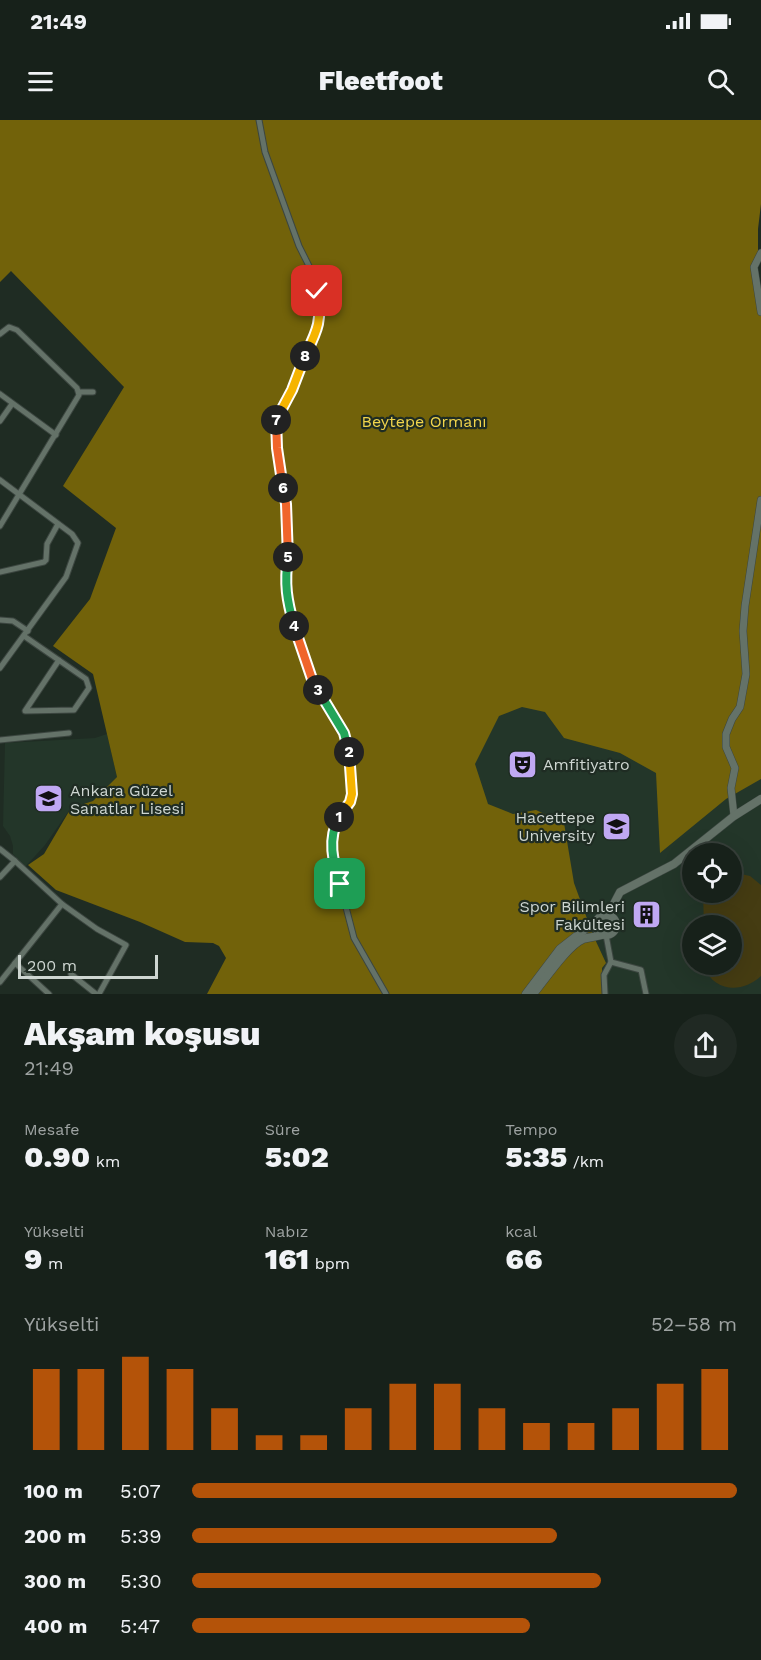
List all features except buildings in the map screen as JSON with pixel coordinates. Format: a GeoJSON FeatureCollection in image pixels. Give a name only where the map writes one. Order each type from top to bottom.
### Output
{"type":"FeatureCollection","features":[{"type":"Feature","properties":{"kind":"main road"},"geometry":{"type":"LineString","coordinates":[[608,915],[620,892],[674,864],[734,816],[761,799]]}},
{"type":"Feature","properties":{"kind":"main road"},"geometry":{"type":"LineString","coordinates":[[526,994],[560,949],[601,916],[608,915],[615,921],[616,928],[612,933],[581,940],[575,945],[533,994]]}},
{"type":"Feature","properties":{"kind":"main road"},"geometry":{"type":"LineString","coordinates":[[597,920],[596,928],[604,935]]}},
{"type":"Feature","properties":{"kind":"street"},"geometry":{"type":"LineString","coordinates":[[260,120],[265,152],[310,270],[320,309],[315,335],[276,423],[277,448],[286,504],[288,553],[286,594],[313,682],[344,733],[349,750],[352,794],[350,802],[336,824],[331,850],[354,938],[386,994]]}},
{"type":"Feature","properties":{"kind":"street"},"geometry":{"type":"LineString","coordinates":[[761,253],[754,267],[761,312]]}},
{"type":"Feature","properties":{"kind":"street"},"geometry":{"type":"LineString","coordinates":[[0,334],[9,327],[13,327],[79,392],[93,392]]}},
{"type":"Feature","properties":{"kind":"street"},"geometry":{"type":"LineString","coordinates":[[0,526],[56,435],[79,392]]}},
{"type":"Feature","properties":{"kind":"street"},"geometry":{"type":"LineString","coordinates":[[0,394],[56,435]]}},
{"type":"Feature","properties":{"kind":"street"},"geometry":{"type":"LineString","coordinates":[[0,420],[12,404]]}},
{"type":"Feature","properties":{"kind":"street"},"geometry":{"type":"LineString","coordinates":[[0,480],[76,538],[76,551],[66,577],[0,668]]}},
{"type":"Feature","properties":{"kind":"street"},"geometry":{"type":"LineString","coordinates":[[734,816],[731,788],[735,768],[726,747],[726,735],[740,707],[746,674],[743,631],[745,606],[761,500]]}},
{"type":"Feature","properties":{"kind":"street"},"geometry":{"type":"LineString","coordinates":[[0,572],[44,562],[47,544],[58,524]]}},
{"type":"Feature","properties":{"kind":"street"},"geometry":{"type":"LineString","coordinates":[[0,620],[13,621],[88,682],[89,688],[77,707],[68,711],[25,711],[59,660]]}},
{"type":"Feature","properties":{"kind":"street"},"geometry":{"type":"LineString","coordinates":[[0,740],[69,733]]}},
{"type":"Feature","properties":{"kind":"street"},"geometry":{"type":"LineString","coordinates":[[0,849],[62,904],[97,929],[126,945],[97,994],[71,974]]}},
{"type":"Feature","properties":{"kind":"street"},"geometry":{"type":"LineString","coordinates":[[0,877],[15,861]]}},
{"type":"Feature","properties":{"kind":"street"},"geometry":{"type":"LineString","coordinates":[[0,982],[62,904]]}},
{"type":"Feature","properties":{"kind":"street"},"geometry":{"type":"LineString","coordinates":[[604,935],[611,962],[604,975],[604,994]]}},
{"type":"Feature","properties":{"kind":"street"},"geometry":{"type":"LineString","coordinates":[[611,962],[641,970],[646,994]]}},
{"type":"Feature","properties":{"kind":"street"},"geometry":{"type":"LineString","coordinates":[[15,963],[49,994]]}},
{"type":"Feature","properties":{"kind":"shaded area","name":"Hacettepe University"},"geometry":{"type":"Polygon","coordinates":[[[761,620],[761,994],[524,994],[452,799],[466,726],[761,620]]]}},
{"type":"Feature","properties":{"kind":"shaded area","name":"Ankara Güzel Sanatlar Lisesi"},"geometry":{"type":"Polygon","coordinates":[[[107,734],[117,777],[93,801],[71,808],[45,845],[25,867],[13,854],[10,836],[3,826],[5,743],[95,738],[107,734]]]}},
{"type":"Feature","properties":{"kind":"shaded area"},"geometry":{"type":"Polygon","coordinates":[[[742,874],[750,876],[761,885],[761,976],[754,982],[730,988],[715,982],[709,976],[742,975],[742,915],[704,915],[703,903],[742,903],[742,874]]]}},
{"type":"Feature","properties":{"kind":"green space","name":"Beytepe Ormanı"},"geometry":{"type":"Polygon","coordinates":[[[0,120],[761,120],[758,297],[761,297],[761,779],[726,799],[660,853],[656,773],[620,753],[564,738],[545,712],[522,707],[499,716],[475,764],[488,804],[513,814],[536,810],[564,823],[574,883],[606,963],[602,968],[602,994],[207,994],[226,958],[219,946],[213,943],[185,942],[56,890],[28,865],[44,854],[71,808],[93,801],[117,777],[93,674],[53,646],[90,599],[116,528],[63,486],[124,387],[11,271],[0,282],[0,120]]]}},
{"type":"Feature","properties":{"kind":"place","name":"Amfitiyatro"},"geometry":{"type":"Point","coordinates":[522,764]}},
{"type":"Feature","properties":{"kind":"place","name":"Ankara Güzel Sanatlar Lisesi"},"geometry":{"type":"Point","coordinates":[49,799]}},
{"type":"Feature","properties":{"kind":"place","name":"Hacettepe University"},"geometry":{"type":"Point","coordinates":[616,826]}},
{"type":"Feature","properties":{"kind":"place","name":"Spor Bilimleri Fakültesi"},"geometry":{"type":"Point","coordinates":[646,915]}},
{"type":"Feature","properties":{"kind":"route"},"geometry":{"type":"LineString","coordinates":[[317,291],[320,309],[319,323],[292,390],[276,419],[275,430],[286,504],[288,553],[286,594],[313,682],[344,733],[349,750],[352,794],[350,802],[336,824],[331,850],[340,884]]}}]}
